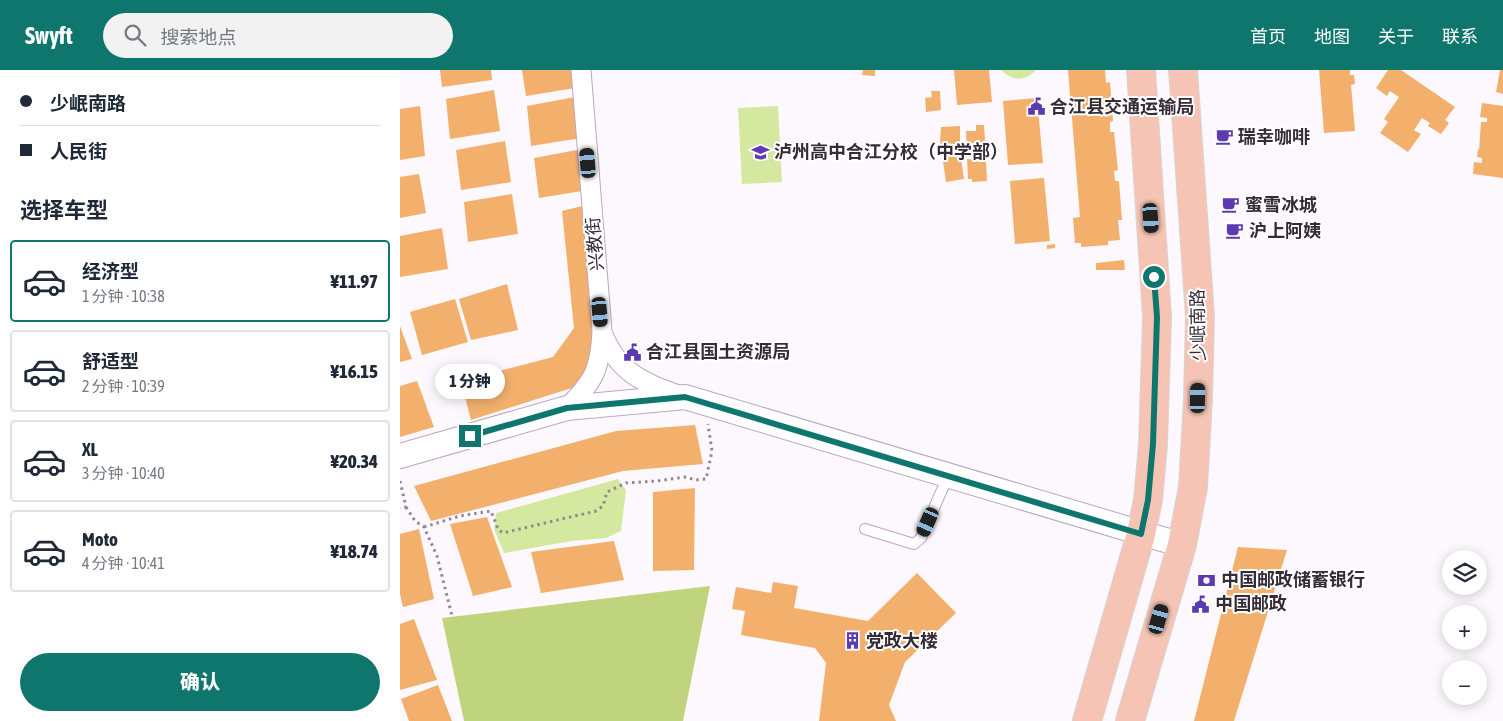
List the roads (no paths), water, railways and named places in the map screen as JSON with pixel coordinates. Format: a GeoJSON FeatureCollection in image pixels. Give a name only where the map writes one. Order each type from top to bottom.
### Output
{"type":"FeatureCollection","features":[{"type":"Feature","properties":{"kind":"main road"},"geometry":{"type":"LineString","coordinates":[[1088,721],[1141,534],[1148,500],[1153,444],[1157,317],[1141,70]]}},
{"type":"Feature","properties":{"kind":"main road","name":"少岷南路"},"geometry":{"type":"LineString","coordinates":[[1130,721],[1182,545],[1194,487],[1200,316],[1183,70]]}},
{"type":"Feature","properties":{"kind":"street","name":"兴教街"},"geometry":{"type":"LineString","coordinates":[[567,408],[587,387],[593,375],[599,361],[602,331],[581,70]]}},
{"type":"Feature","properties":{"kind":"street"},"geometry":{"type":"LineString","coordinates":[[602,331],[612,354],[630,373],[659,388],[709,405],[1182,545]]}},
{"type":"Feature","properties":{"kind":"street"},"geometry":{"type":"LineString","coordinates":[[400,456],[567,408],[685,397]]}},
{"type":"Feature","properties":{"kind":"lane"},"geometry":{"type":"LineString","coordinates":[[865,529],[914,544],[921,538],[948,476]]}},
{"type":"Feature","properties":{"kind":"place","name":"合江县交通运输局"},"geometry":{"type":"Point","coordinates":[1036,107]}},
{"type":"Feature","properties":{"kind":"place","name":"瑞幸咖啡"},"geometry":{"type":"Point","coordinates":[1224,137]}},
{"type":"Feature","properties":{"kind":"place","name":"泸州高中合江分校（中学部）"},"geometry":{"type":"Point","coordinates":[760,152]}},
{"type":"Feature","properties":{"kind":"place","name":"蜜雪冰城"},"geometry":{"type":"Point","coordinates":[1231,205]}},
{"type":"Feature","properties":{"kind":"place","name":"沪上阿姨"},"geometry":{"type":"Point","coordinates":[1235,231]}},
{"type":"Feature","properties":{"kind":"place","name":"合江县国土资源局"},"geometry":{"type":"Point","coordinates":[632,352]}},
{"type":"Feature","properties":{"kind":"place","name":"中国邮政储蓄银行"},"geometry":{"type":"Point","coordinates":[1207,580]}},
{"type":"Feature","properties":{"kind":"place","name":"中国邮政"},"geometry":{"type":"Point","coordinates":[1201,604]}},
{"type":"Feature","properties":{"kind":"place","name":"党政大楼"},"geometry":{"type":"Point","coordinates":[852,641]}}]}
